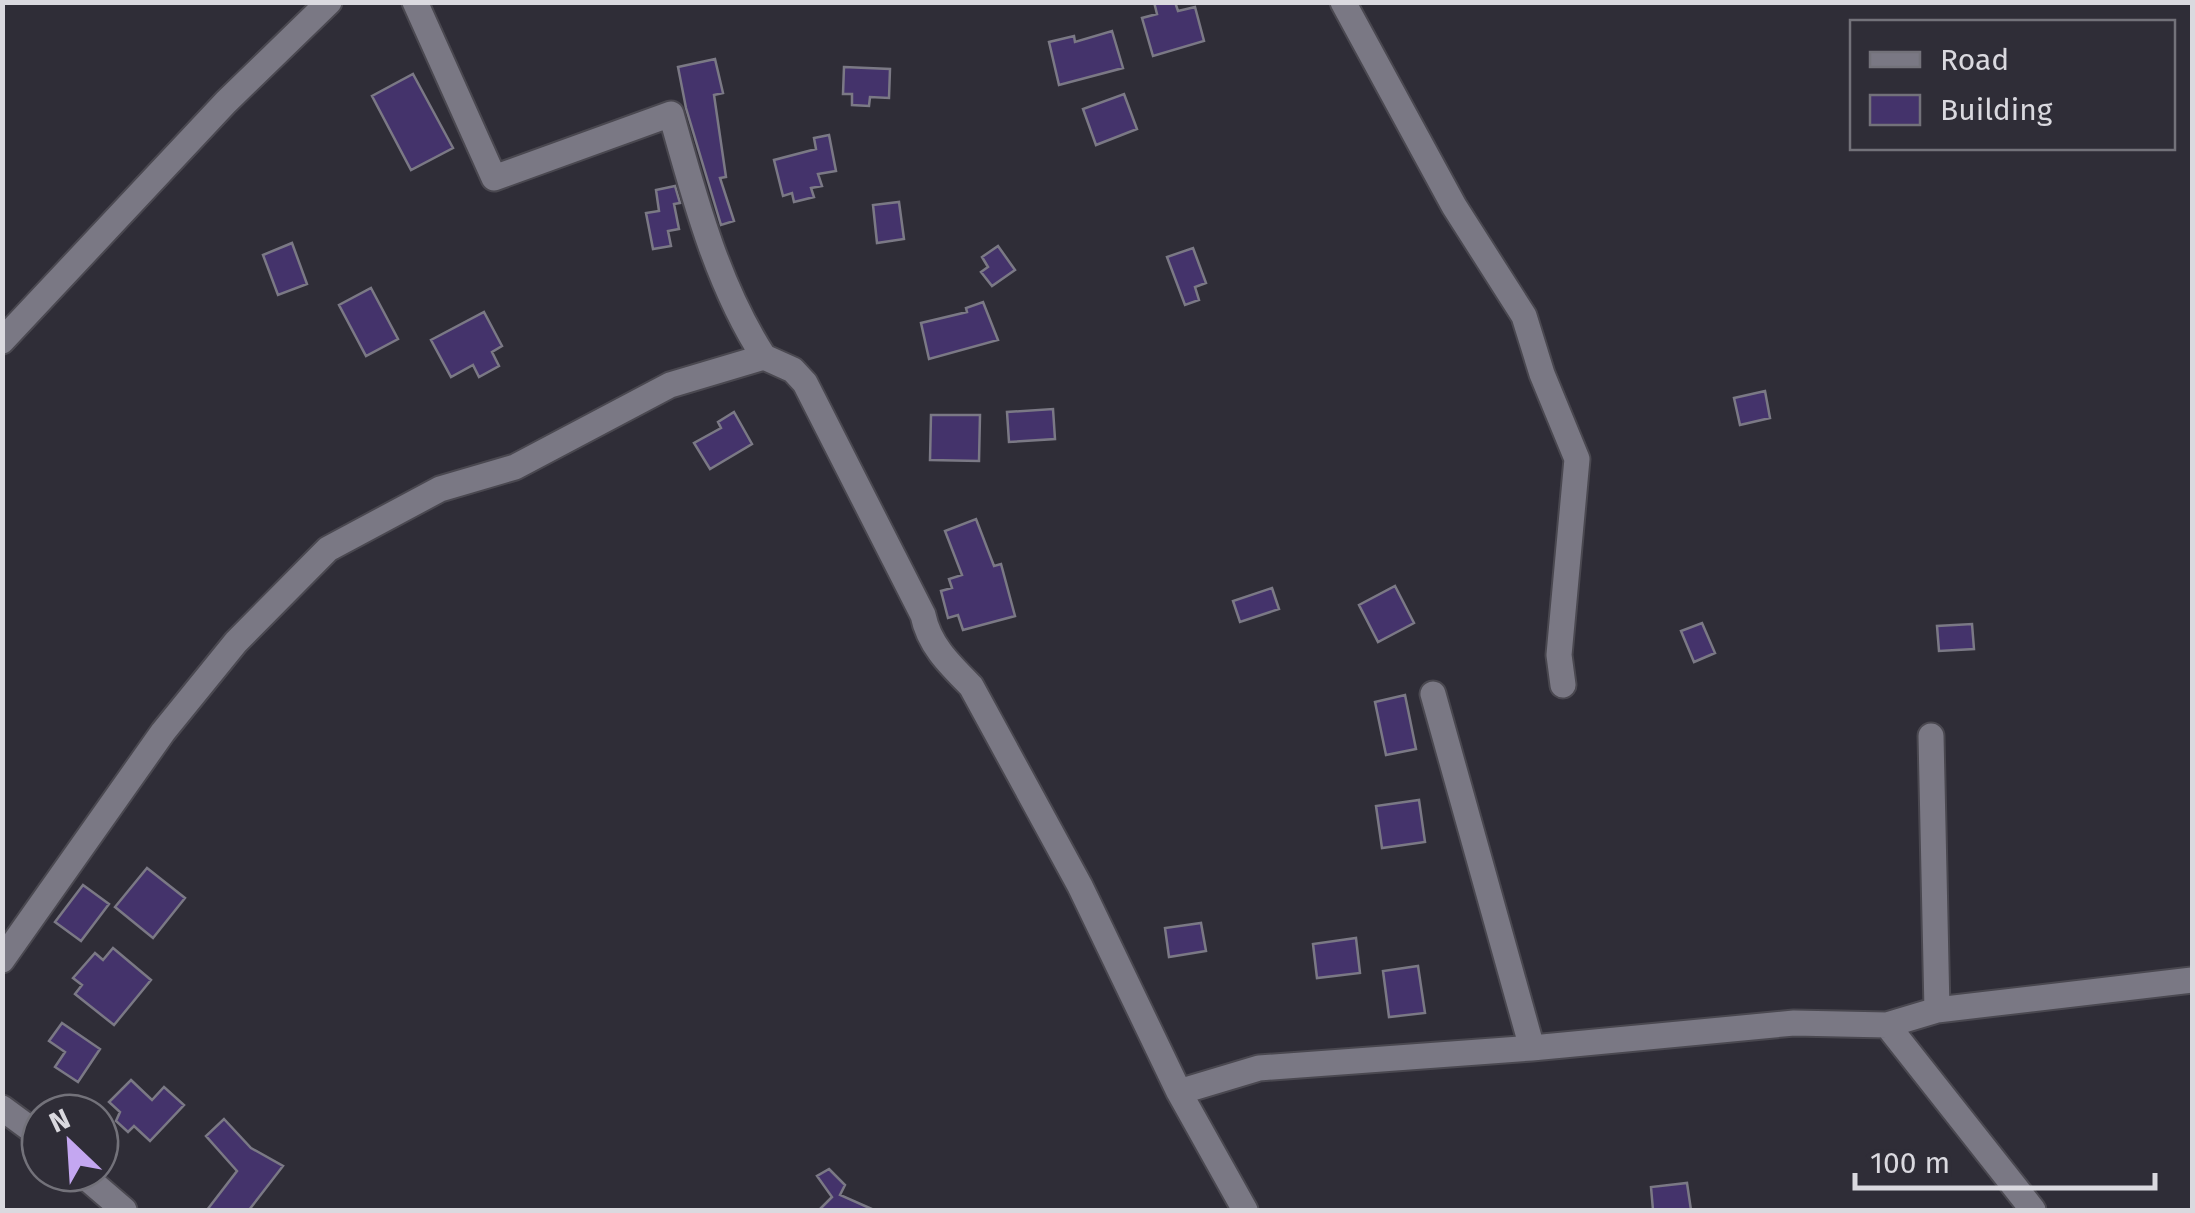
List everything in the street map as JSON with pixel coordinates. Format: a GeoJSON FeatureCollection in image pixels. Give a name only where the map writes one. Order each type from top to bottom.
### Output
{"type":"FeatureCollection","features":[{"type":"Feature","properties":{"kind":"street"},"geometry":{"type":"LineString","coordinates":[[2,342],[226,102],[329,2]]}},
{"type":"Feature","properties":{"kind":"street"},"geometry":{"type":"LineString","coordinates":[[415,2],[494,178],[670,114],[695,199],[748,332],[764,357],[794,370],[806,384],[923,615],[927,632],[948,663],[971,686],[1080,886],[1180,1092],[1245,1210]]}},
{"type":"Feature","properties":{"kind":"street"},"geometry":{"type":"LineString","coordinates":[[1343,2],[1454,206],[1524,316],[1576,459],[1559,655],[1564,685]]}},
{"type":"Feature","properties":{"kind":"street"},"geometry":{"type":"LineString","coordinates":[[2,960],[175,717],[236,642],[328,549],[440,489],[515,467],[670,385],[764,357]]}},
{"type":"Feature","properties":{"kind":"street"},"geometry":{"type":"LineString","coordinates":[[1433,694],[1532,1048]]}},
{"type":"Feature","properties":{"kind":"street"},"geometry":{"type":"LineString","coordinates":[[1932,736],[1938,1010]]}},
{"type":"Feature","properties":{"kind":"street"},"geometry":{"type":"LineString","coordinates":[[1180,1092],[1259,1068],[1794,1023],[1887,1025],[1938,1010],[2192,980]]}},
{"type":"Feature","properties":{"kind":"street"},"geometry":{"type":"LineString","coordinates":[[1887,1025],[2034,1210]]}},
{"type":"Feature","properties":{"kind":"street"},"geometry":{"type":"LineString","coordinates":[[105,1193],[124,1210]]}},
{"type":"Feature","properties":{"kind":"building"},"geometry":{"type":"Polygon","coordinates":[[[1154,2],[1175,2],[1178,11],[1195,7],[1204,41],[1153,56],[1142,18],[1157,14],[1154,2]]]}},
{"type":"Feature","properties":{"kind":"building"},"geometry":{"type":"Polygon","coordinates":[[[1112,31],[1123,68],[1059,85],[1049,42],[1074,36],[1075,42],[1112,31]]]}},
{"type":"Feature","properties":{"kind":"building"},"geometry":{"type":"Polygon","coordinates":[[[715,59],[723,93],[714,95],[726,177],[720,178],[734,221],[721,225],[686,108],[678,67],[715,59]]]}},
{"type":"Feature","properties":{"kind":"building"},"geometry":{"type":"Polygon","coordinates":[[[844,67],[890,69],[889,98],[870,97],[869,106],[852,105],[852,94],[843,94],[844,67]]]}},
{"type":"Feature","properties":{"kind":"building"},"geometry":{"type":"Polygon","coordinates":[[[413,74],[453,148],[411,170],[372,96],[413,74]]]}},
{"type":"Feature","properties":{"kind":"building"},"geometry":{"type":"Polygon","coordinates":[[[1124,94],[1137,129],[1096,145],[1083,109],[1124,94]]]}},
{"type":"Feature","properties":{"kind":"building"},"geometry":{"type":"Polygon","coordinates":[[[829,135],[836,171],[818,174],[822,186],[811,188],[814,197],[794,202],[792,193],[783,196],[774,160],[816,149],[814,138],[829,135]]]}},
{"type":"Feature","properties":{"kind":"building"},"geometry":{"type":"Polygon","coordinates":[[[675,186],[680,203],[674,204],[679,229],[668,231],[671,246],[653,249],[646,213],[659,211],[656,190],[675,186]]]}},
{"type":"Feature","properties":{"kind":"building"},"geometry":{"type":"Polygon","coordinates":[[[899,202],[904,239],[877,243],[873,205],[899,202]]]}},
{"type":"Feature","properties":{"kind":"building"},"geometry":{"type":"Polygon","coordinates":[[[292,243],[307,284],[278,295],[263,255],[292,243]]]}},
{"type":"Feature","properties":{"kind":"building"},"geometry":{"type":"Polygon","coordinates":[[[998,246],[1015,270],[992,286],[981,272],[988,267],[982,257],[998,246]]]}},
{"type":"Feature","properties":{"kind":"building"},"geometry":{"type":"Polygon","coordinates":[[[1193,248],[1206,283],[1195,287],[1199,300],[1185,305],[1167,257],[1193,248]]]}},
{"type":"Feature","properties":{"kind":"building"},"geometry":{"type":"Polygon","coordinates":[[[371,288],[398,339],[366,356],[339,305],[371,288]]]}},
{"type":"Feature","properties":{"kind":"building"},"geometry":{"type":"Polygon","coordinates":[[[983,302],[998,340],[929,359],[921,323],[967,312],[966,308],[983,302]]]}},
{"type":"Feature","properties":{"kind":"building"},"geometry":{"type":"Polygon","coordinates":[[[484,312],[502,346],[492,352],[499,366],[479,377],[473,365],[451,377],[431,340],[484,312]]]}},
{"type":"Feature","properties":{"kind":"building"},"geometry":{"type":"Polygon","coordinates":[[[1765,391],[1770,418],[1740,425],[1734,398],[1765,391]]]}},
{"type":"Feature","properties":{"kind":"building"},"geometry":{"type":"Polygon","coordinates":[[[1053,409],[1055,439],[1009,442],[1007,412],[1053,409]]]}},
{"type":"Feature","properties":{"kind":"building"},"geometry":{"type":"Polygon","coordinates":[[[734,412],[752,444],[710,469],[694,443],[721,428],[718,422],[734,412]]]}},
{"type":"Feature","properties":{"kind":"building"},"geometry":{"type":"Polygon","coordinates":[[[931,415],[980,415],[979,461],[930,460],[931,415]]]}},
{"type":"Feature","properties":{"kind":"building"},"geometry":{"type":"Polygon","coordinates":[[[976,519],[994,566],[1001,564],[1015,616],[963,630],[958,615],[948,618],[941,591],[952,588],[949,579],[962,575],[945,531],[976,519]]]}},
{"type":"Feature","properties":{"kind":"building"},"geometry":{"type":"Polygon","coordinates":[[[1395,586],[1414,623],[1378,642],[1359,605],[1395,586]]]}},
{"type":"Feature","properties":{"kind":"building"},"geometry":{"type":"Polygon","coordinates":[[[1272,588],[1279,609],[1240,622],[1233,601],[1272,588]]]}},
{"type":"Feature","properties":{"kind":"building"},"geometry":{"type":"Polygon","coordinates":[[[1702,623],[1715,653],[1694,662],[1681,631],[1702,623]]]}},
{"type":"Feature","properties":{"kind":"building"},"geometry":{"type":"Polygon","coordinates":[[[1972,624],[1974,649],[1939,651],[1937,626],[1972,624]]]}},
{"type":"Feature","properties":{"kind":"building"},"geometry":{"type":"Polygon","coordinates":[[[1405,695],[1416,749],[1386,755],[1375,702],[1405,695]]]}},
{"type":"Feature","properties":{"kind":"building"},"geometry":{"type":"Polygon","coordinates":[[[1419,800],[1425,842],[1382,848],[1376,806],[1419,800]]]}},
{"type":"Feature","properties":{"kind":"building"},"geometry":{"type":"Polygon","coordinates":[[[147,868],[185,898],[153,938],[115,907],[147,868]]]}},
{"type":"Feature","properties":{"kind":"building"},"geometry":{"type":"Polygon","coordinates":[[[83,885],[109,904],[81,941],[55,922],[83,885]]]}},
{"type":"Feature","properties":{"kind":"building"},"geometry":{"type":"Polygon","coordinates":[[[1201,923],[1206,951],[1169,957],[1165,928],[1201,923]]]}},
{"type":"Feature","properties":{"kind":"building"},"geometry":{"type":"Polygon","coordinates":[[[1356,938],[1360,973],[1317,978],[1313,944],[1356,938]]]}},
{"type":"Feature","properties":{"kind":"building"},"geometry":{"type":"Polygon","coordinates":[[[113,948],[151,980],[114,1025],[75,994],[82,985],[73,978],[95,953],[103,960],[113,948]]]}},
{"type":"Feature","properties":{"kind":"building"},"geometry":{"type":"Polygon","coordinates":[[[1418,966],[1425,1013],[1389,1017],[1383,971],[1418,966]]]}},
{"type":"Feature","properties":{"kind":"building"},"geometry":{"type":"Polygon","coordinates":[[[62,1023],[100,1049],[78,1082],[55,1067],[65,1052],[49,1041],[62,1023]]]}},
{"type":"Feature","properties":{"kind":"building"},"geometry":{"type":"Polygon","coordinates":[[[131,1080],[152,1100],[164,1087],[184,1105],[150,1141],[134,1126],[128,1132],[120,1125],[118,1093],[131,1080]]]}},
{"type":"Feature","properties":{"kind":"building"},"geometry":{"type":"Polygon","coordinates":[[[224,1119],[251,1148],[283,1166],[249,1210],[207,1210],[237,1171],[206,1136],[224,1119]]]}},
{"type":"Feature","properties":{"kind":"building"},"geometry":{"type":"Polygon","coordinates":[[[829,1169],[845,1185],[840,1195],[874,1210],[819,1210],[832,1197],[817,1176],[829,1169]]]}},
{"type":"Feature","properties":{"kind":"building"},"geometry":{"type":"Polygon","coordinates":[[[1687,1183],[1691,1210],[1653,1210],[1651,1187],[1687,1183]]]}}]}
